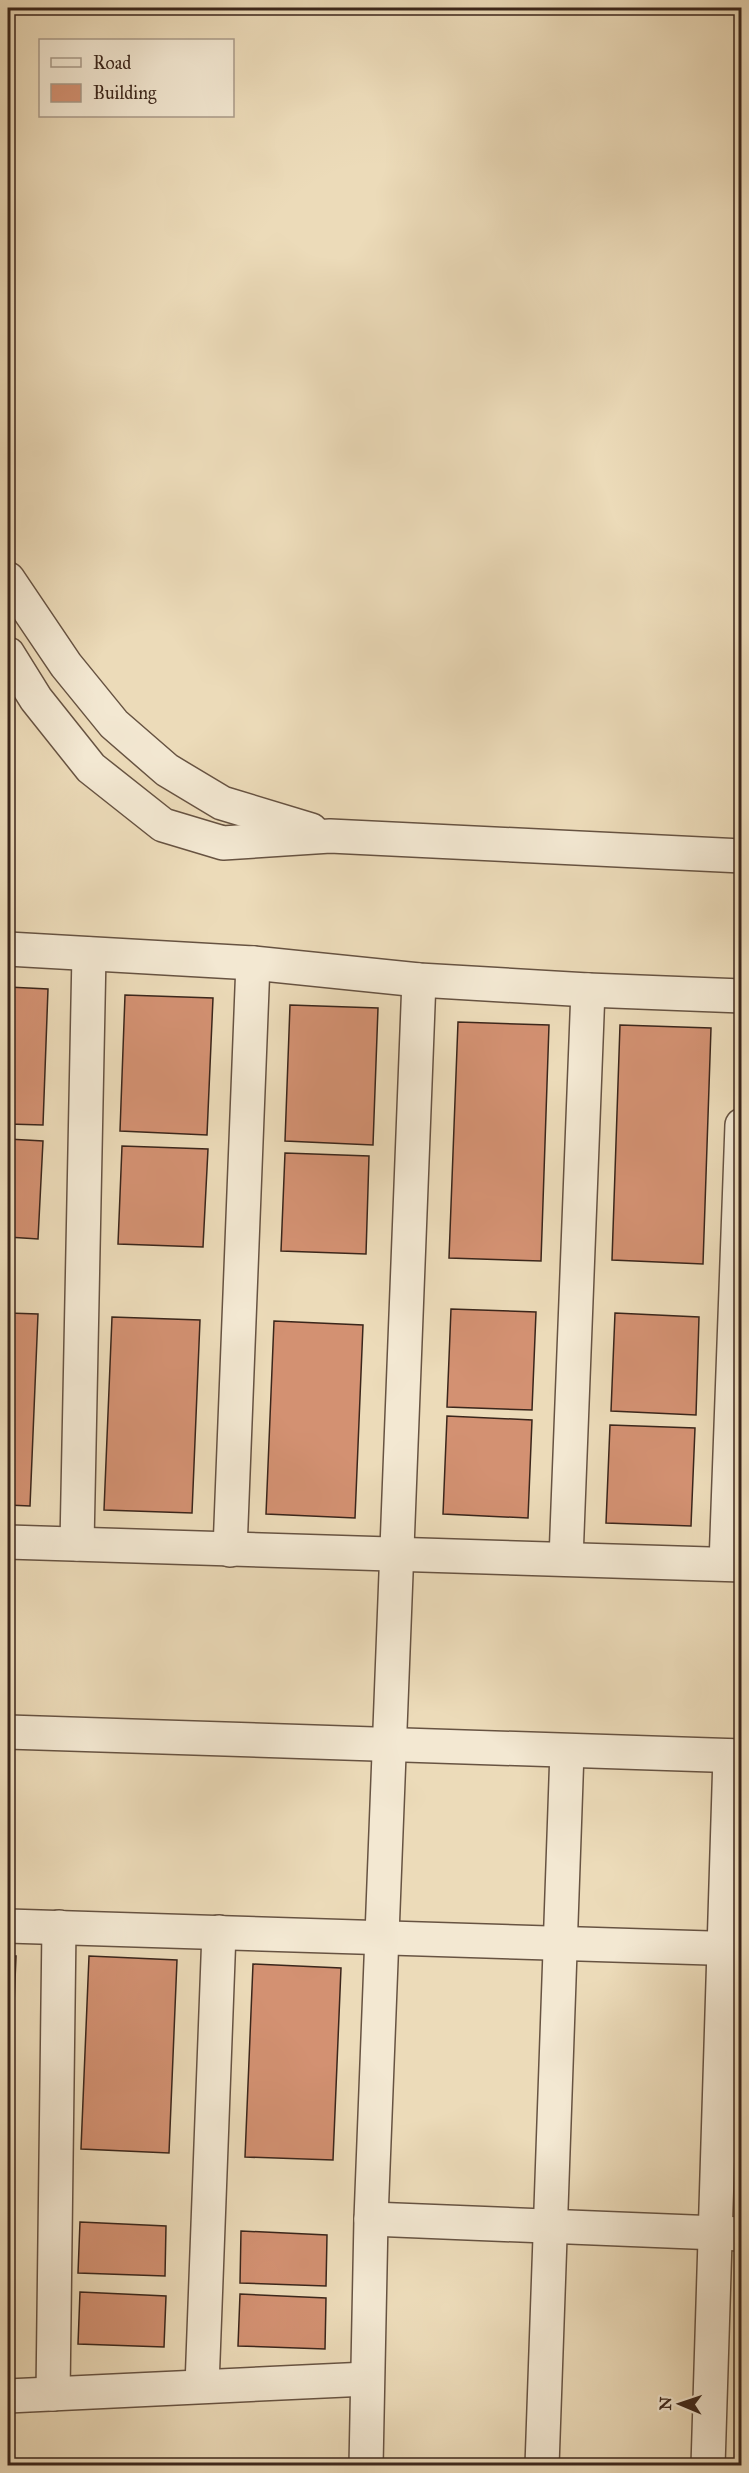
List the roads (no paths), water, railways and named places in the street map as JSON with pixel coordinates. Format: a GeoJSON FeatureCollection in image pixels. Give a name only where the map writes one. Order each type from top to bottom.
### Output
{"type":"FeatureCollection","features":[{"type":"Feature","properties":{"kind":"street"},"geometry":{"type":"LineString","coordinates":[[8,579],[66,665],[114,724],[167,770],[222,803],[330,836]]}},
{"type":"Feature","properties":{"kind":"street"},"geometry":{"type":"LineString","coordinates":[[8,654],[36,699],[91,768],[163,825],[223,843],[330,836],[741,856]]}},
{"type":"Feature","properties":{"kind":"street"},"geometry":{"type":"LineString","coordinates":[[8,949],[253,963],[419,980],[741,996]]}},
{"type":"Feature","properties":{"kind":"street"},"geometry":{"type":"LineString","coordinates":[[76,1544],[89,954]]}},
{"type":"Feature","properties":{"kind":"street"},"geometry":{"type":"LineString","coordinates":[[230,1550],[253,963]]}},
{"type":"Feature","properties":{"kind":"street"},"geometry":{"type":"LineString","coordinates":[[366,2466],[371,2219],[419,980]]}},
{"type":"Feature","properties":{"kind":"street"},"geometry":{"type":"LineString","coordinates":[[566,1559],[588,990]]}},
{"type":"Feature","properties":{"kind":"street"},"geometry":{"type":"LineString","coordinates":[[8,1542],[734,1564],[741,1125]]}},
{"type":"Feature","properties":{"kind":"street"},"geometry":{"type":"LineString","coordinates":[[8,1732],[736,1756],[729,2234],[708,2466]]}},
{"type":"Feature","properties":{"kind":"street"},"geometry":{"type":"LineString","coordinates":[[542,2466],[567,1750]]}},
{"type":"Feature","properties":{"kind":"street"},"geometry":{"type":"LineString","coordinates":[[8,1926],[734,1948]]}},
{"type":"Feature","properties":{"kind":"street"},"geometry":{"type":"LineString","coordinates":[[53,2394],[59,1927]]}},
{"type":"Feature","properties":{"kind":"street"},"geometry":{"type":"LineString","coordinates":[[202,2386],[219,1932]]}},
{"type":"Feature","properties":{"kind":"street"},"geometry":{"type":"LineString","coordinates":[[371,2219],[729,2234]]}},
{"type":"Feature","properties":{"kind":"street"},"geometry":{"type":"LineString","coordinates":[[8,2396],[367,2379]]}}]}
